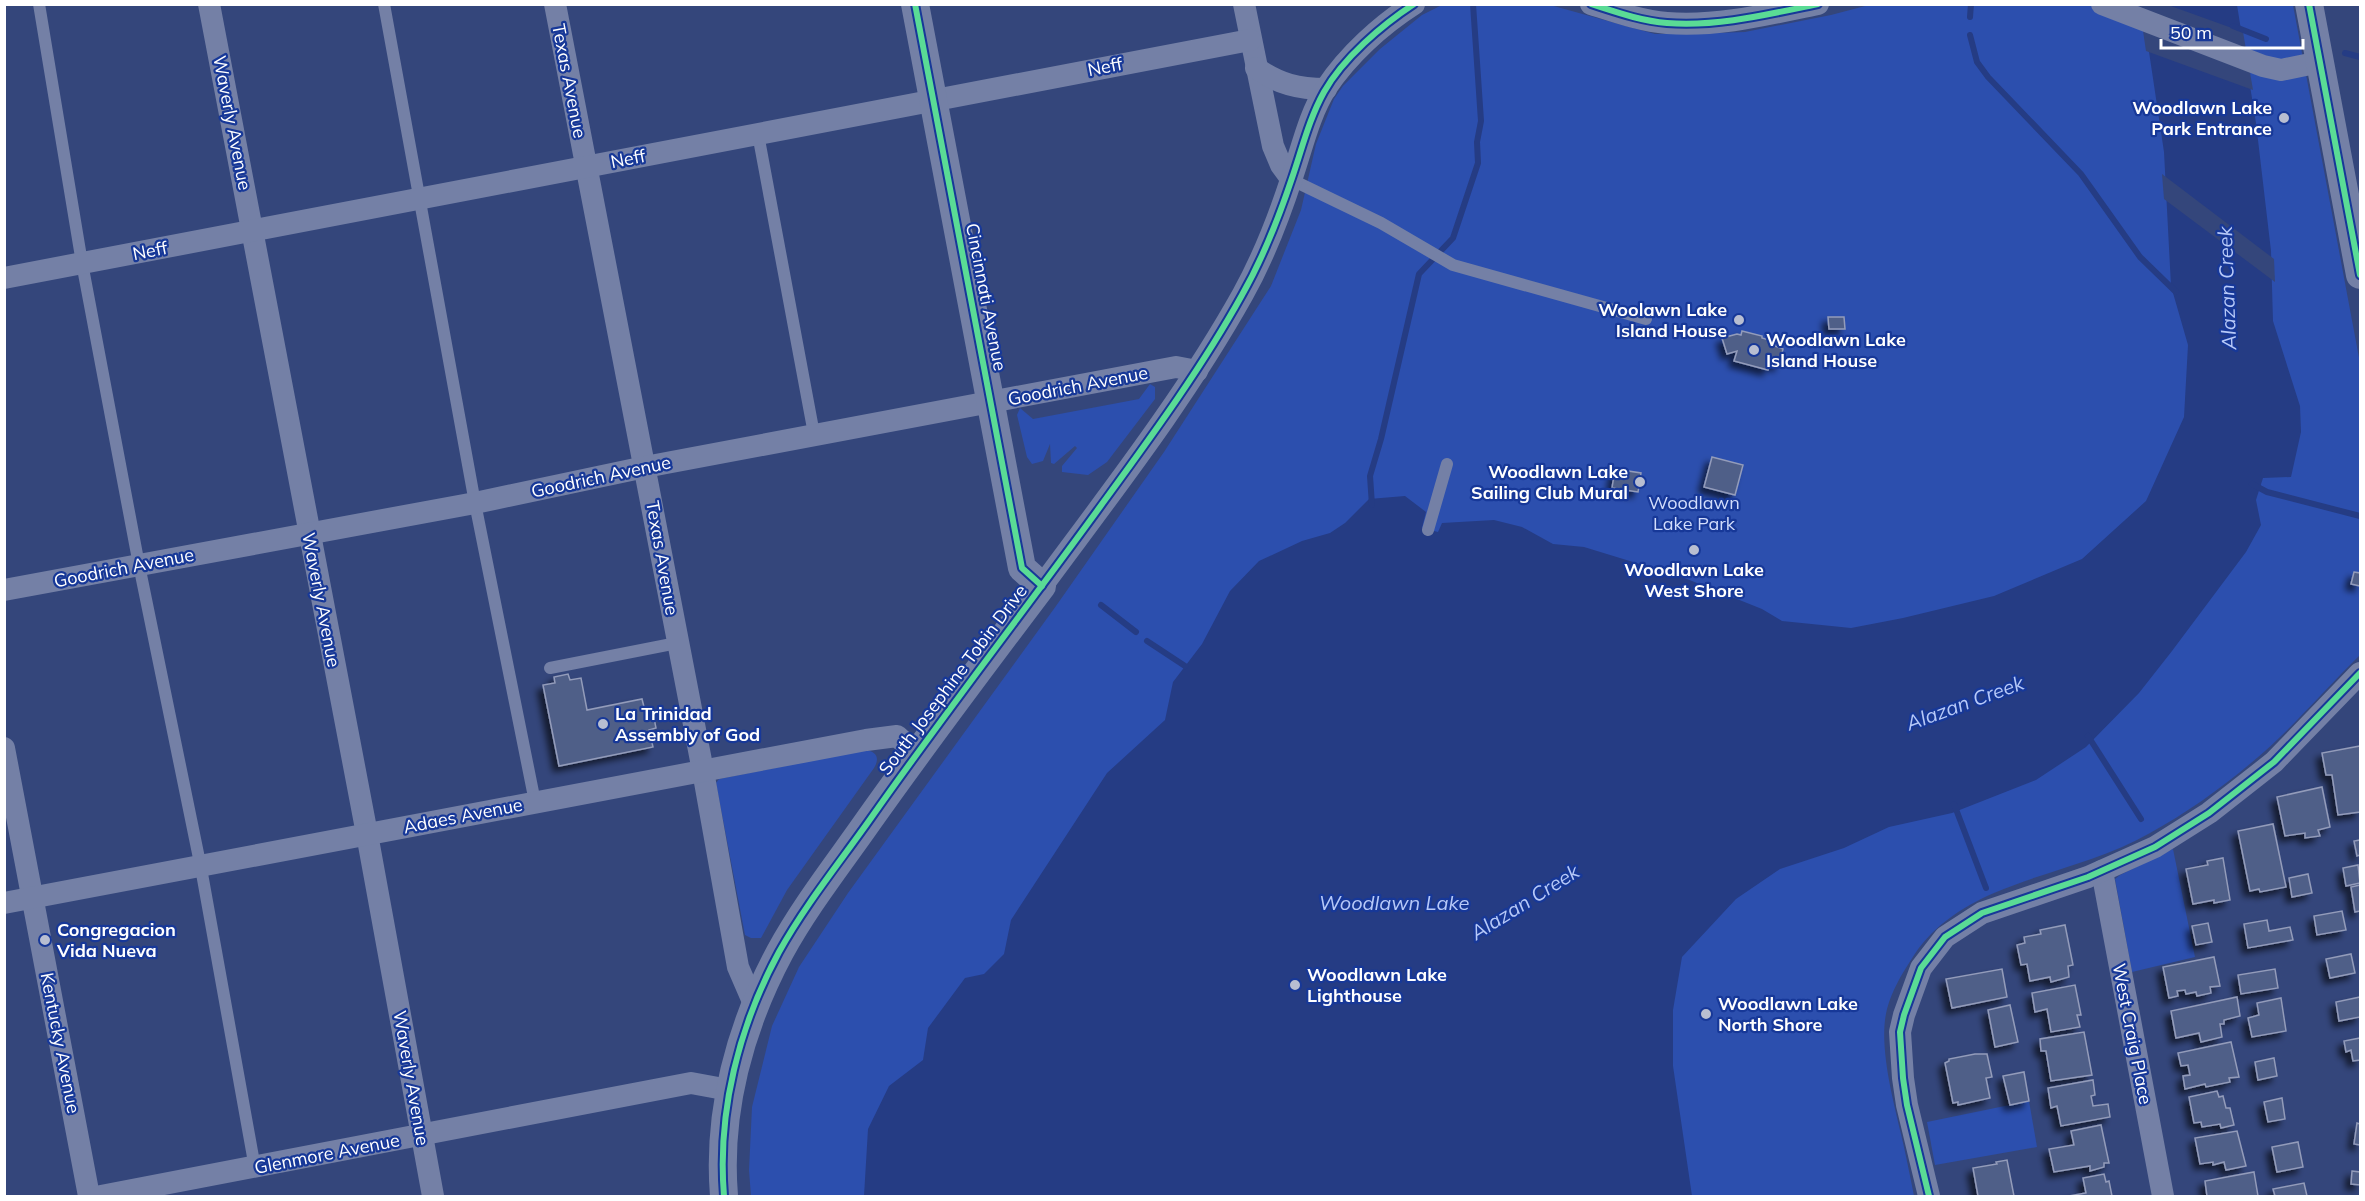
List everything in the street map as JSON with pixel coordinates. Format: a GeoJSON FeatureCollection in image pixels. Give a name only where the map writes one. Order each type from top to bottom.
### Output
{"type":"FeatureCollection","features":[{"type":"Feature","properties":{"kind":"street","name":"Waverly Avenue"},"geometry":{"type":"LineString","coordinates":[[209,4],[308,534],[367,834],[433,1197]]}},
{"type":"Feature","properties":{"kind":"street","name":"Texas Avenue"},"geometry":{"type":"LineString","coordinates":[[555,4],[703,771],[738,967],[754,1004]]}},
{"type":"Feature","properties":{"kind":"street","name":"Cincinnati Avenue"},"geometry":{"type":"LineString","coordinates":[[915,4],[1022,568],[1042,586]]}},
{"type":"Feature","properties":{"kind":"street"},"geometry":{"type":"LineString","coordinates":[[1244,4],[1273,146],[1281,165],[1292,180]]}},
{"type":"Feature","properties":{"kind":"street","name":"South Josephine Tobin Drive"},"geometry":{"type":"LineString","coordinates":[[724,1197],[725,1132],[729,1090],[754,1004],[781,950],[916,753],[1042,586],[1197,371],[1243,294],[1260,258],[1292,180],[1311,118],[1326,89],[1371,36],[1414,4]]}},
{"type":"Feature","properties":{"kind":"street"},"geometry":{"type":"LineString","coordinates":[[1591,4],[1639,19],[1689,24],[1725,21],[1818,4]]}},
{"type":"Feature","properties":{"kind":"street"},"geometry":{"type":"LineString","coordinates":[[2309,4],[2361,275]]}},
{"type":"Feature","properties":{"kind":"street"},"geometry":{"type":"LineString","coordinates":[[2103,5],[2263,66],[2281,70],[2320,62]]}},
{"type":"Feature","properties":{"kind":"street","name":"Neff"},"geometry":{"type":"LineString","coordinates":[[4,278],[1250,40]]}},
{"type":"Feature","properties":{"kind":"street"},"geometry":{"type":"LineString","coordinates":[[1256,68],[1288,86],[1326,89]]}},
{"type":"Feature","properties":{"kind":"street","name":"Goodrich Avenue"},"geometry":{"type":"LineString","coordinates":[[4,590],[475,503],[814,434],[1176,367],[1197,371]]}},
{"type":"Feature","properties":{"kind":"street"},"geometry":{"type":"LineString","coordinates":[[1929,1197],[1907,1105],[1900,1032],[1921,969],[1945,937],[1982,913],[2102,871],[2155,847],[2210,813],[2274,762],[2361,673]]}},
{"type":"Feature","properties":{"kind":"street","name":"Adaes Avenue"},"geometry":{"type":"LineString","coordinates":[[4,903],[201,868],[535,802],[897,736],[916,753]]}},
{"type":"Feature","properties":{"kind":"street","name":"Kentucky Avenue"},"geometry":{"type":"LineString","coordinates":[[4,748],[89,1197]]}},
{"type":"Feature","properties":{"kind":"street","name":"West Craig Place"},"geometry":{"type":"LineString","coordinates":[[2102,871],[2163,1197]]}},
{"type":"Feature","properties":{"kind":"street","name":"Glenmore Avenue"},"geometry":{"type":"LineString","coordinates":[[101,1197],[691,1083],[729,1090]]}},
{"type":"Feature","properties":{"kind":"lane"},"geometry":{"type":"LineString","coordinates":[[39,4],[82,263],[139,565],[201,868],[255,1168]]}},
{"type":"Feature","properties":{"kind":"lane"},"geometry":{"type":"LineString","coordinates":[[384,4],[475,503],[535,802]]}},
{"type":"Feature","properties":{"kind":"lane"},"geometry":{"type":"LineString","coordinates":[[758,134],[814,434]]}},
{"type":"Feature","properties":{"kind":"lane"},"geometry":{"type":"LineString","coordinates":[[1292,180],[1388,227],[1454,265],[1646,319]]}},
{"type":"Feature","properties":{"kind":"lane"},"geometry":{"type":"LineString","coordinates":[[1428,530],[1447,464]]}},
{"type":"Feature","properties":{"kind":"lane"},"geometry":{"type":"LineString","coordinates":[[550,668],[677,644]]}},
{"type":"Feature","properties":{"kind":"green space","name":"Woodlawn Lake Park"},"geometry":{"type":"Polygon","coordinates":[[[1444,4],[1550,5],[1655,34],[1745,32],[1869,5],[2293,5],[2360,363],[2360,655],[2265,751],[2189,809],[2131,843],[2013,885],[1981,899],[1958,912],[1927,938],[1897,983],[1887,1009],[1884,1039],[1891,1089],[1914,1196],[751,1196],[749,1170],[752,1107],[772,1026],[799,967],[848,893],[1056,606],[1164,452],[1271,286],[1301,210],[1316,144],[1334,99],[1343,86],[1380,49],[1422,15],[1444,4]]]}},
{"type":"Feature","properties":{"kind":"green space"},"geometry":{"type":"Polygon","coordinates":[[[1150,384],[1155,387],[1155,399],[1107,462],[1088,475],[1062,472],[1062,466],[1077,448],[1075,446],[1054,464],[1051,463],[1050,444],[1043,461],[1032,464],[1027,457],[1017,415],[1020,408],[1033,419],[1139,399],[1150,384]]]}},
{"type":"Feature","properties":{"kind":"green space"},"geometry":{"type":"Polygon","coordinates":[[[864,750],[876,756],[877,761],[874,768],[787,890],[761,938],[751,938],[745,935],[716,783],[719,779],[864,750]]]}},
{"type":"Feature","properties":{"kind":"green space"},"geometry":{"type":"Polygon","coordinates":[[[2173,849],[2195,957],[2132,972],[2115,879],[2173,849]]]}},
{"type":"Feature","properties":{"kind":"green space"},"geometry":{"type":"Polygon","coordinates":[[[2029,1101],[2037,1147],[1935,1165],[1927,1122],[2029,1101]]]}},
{"type":"Feature","properties":{"kind":"water","name":"Woodlawn Lake"},"geometry":{"type":"Polygon","coordinates":[[[2142,5],[2237,5],[2256,123],[2271,251],[2273,321],[2300,406],[2301,432],[2291,477],[2263,478],[2256,500],[2261,525],[2246,552],[2139,693],[2086,747],[2036,780],[1952,813],[1889,827],[1844,848],[1780,869],[1736,899],[1682,957],[1673,1010],[1673,1066],[1692,1196],[864,1196],[868,1129],[889,1086],[923,1060],[928,1028],[965,978],[984,974],[1004,954],[1011,920],[1107,773],[1165,720],[1173,682],[1202,644],[1230,591],[1259,561],[1302,541],[1330,533],[1345,523],[1369,499],[1405,496],[1426,512],[1422,528],[1438,532],[1442,523],[1494,520],[1522,527],[1553,544],[1584,547],[1682,577],[1762,609],[1782,621],[1851,628],[1994,596],[2082,559],[2146,501],[2184,417],[2188,345],[2171,286],[2164,152],[2142,5]]]}},
{"type":"Feature","properties":{"kind":"pier"},"geometry":{"type":"Polygon","coordinates":[[[2139,4],[2168,5],[2243,32],[2253,90],[2146,51],[2139,4]]]}},
{"type":"Feature","properties":{"kind":"pier"},"geometry":{"type":"Polygon","coordinates":[[[2162,174],[2274,259],[2275,282],[2164,199],[2162,174]]]}},
{"type":"Feature","properties":{"kind":"building"},"geometry":{"type":"Polygon","coordinates":[[[1828,317],[1844,317],[1845,329],[1829,329],[1828,317]]]}},
{"type":"Feature","properties":{"kind":"building","name":"Woodlawn Lake Island House"},"geometry":{"type":"Polygon","coordinates":[[[1742,331],[1776,342],[1775,346],[1783,349],[1779,366],[1770,363],[1768,370],[1734,361],[1737,351],[1727,354],[1722,338],[1741,335],[1742,331]]]}},
{"type":"Feature","properties":{"kind":"building"},"geometry":{"type":"Polygon","coordinates":[[[1712,457],[1743,465],[1735,495],[1704,487],[1712,457]]]}},
{"type":"Feature","properties":{"kind":"building"},"geometry":{"type":"Polygon","coordinates":[[[1615,469],[1641,473],[1638,492],[1612,488],[1615,469]]]}},
{"type":"Feature","properties":{"kind":"building"},"geometry":{"type":"Polygon","coordinates":[[[2354,572],[2360,573],[2360,586],[2351,584],[2354,572]]]}},
{"type":"Feature","properties":{"kind":"building","name":"La Trinidad Assembly of God"},"geometry":{"type":"Polygon","coordinates":[[[568,674],[570,680],[581,678],[587,710],[642,699],[647,719],[654,718],[656,728],[649,730],[653,747],[559,766],[543,685],[555,683],[554,677],[568,674]]]}},
{"type":"Feature","properties":{"kind":"building"},"geometry":{"type":"Polygon","coordinates":[[[2360,746],[2360,812],[2338,815],[2332,775],[2326,775],[2322,753],[2360,746]]]}},
{"type":"Feature","properties":{"kind":"building"},"geometry":{"type":"Polygon","coordinates":[[[2322,787],[2330,827],[2318,830],[2320,836],[2305,838],[2305,833],[2285,836],[2277,797],[2322,787]]]}},
{"type":"Feature","properties":{"kind":"building"},"geometry":{"type":"Polygon","coordinates":[[[2273,824],[2286,887],[2260,892],[2259,889],[2250,891],[2238,831],[2273,824]]]}},
{"type":"Feature","properties":{"kind":"building"},"geometry":{"type":"Polygon","coordinates":[[[2360,840],[2360,855],[2357,856],[2354,841],[2360,840]]]}},
{"type":"Feature","properties":{"kind":"building"},"geometry":{"type":"Polygon","coordinates":[[[2223,858],[2230,900],[2193,904],[2186,869],[2208,865],[2207,861],[2223,858]]]}},
{"type":"Feature","properties":{"kind":"building"},"geometry":{"type":"Polygon","coordinates":[[[2358,865],[2360,883],[2346,886],[2343,868],[2358,865]]]}},
{"type":"Feature","properties":{"kind":"building"},"geometry":{"type":"Polygon","coordinates":[[[2308,874],[2312,893],[2292,897],[2289,878],[2308,874]]]}},
{"type":"Feature","properties":{"kind":"building"},"geometry":{"type":"Polygon","coordinates":[[[2360,885],[2360,911],[2355,912],[2351,887],[2360,885]]]}},
{"type":"Feature","properties":{"kind":"building"},"geometry":{"type":"Polygon","coordinates":[[[2342,911],[2346,930],[2317,935],[2314,916],[2342,911]]]}},
{"type":"Feature","properties":{"kind":"building"},"geometry":{"type":"Polygon","coordinates":[[[2267,920],[2269,931],[2290,927],[2293,940],[2248,948],[2244,924],[2267,920]]]}},
{"type":"Feature","properties":{"kind":"building"},"geometry":{"type":"Polygon","coordinates":[[[2208,923],[2212,942],[2196,945],[2192,926],[2208,923]]]}},
{"type":"Feature","properties":{"kind":"building"},"geometry":{"type":"Polygon","coordinates":[[[2065,925],[2073,965],[2068,966],[2069,977],[2051,982],[2050,977],[2030,981],[2027,964],[2021,965],[2017,945],[2025,943],[2024,937],[2041,934],[2040,930],[2065,925]]]}},
{"type":"Feature","properties":{"kind":"building"},"geometry":{"type":"Polygon","coordinates":[[[2351,954],[2355,973],[2330,978],[2326,959],[2351,954]]]}},
{"type":"Feature","properties":{"kind":"building"},"geometry":{"type":"Polygon","coordinates":[[[2214,957],[2220,986],[2210,987],[2211,993],[2197,996],[2196,992],[2186,994],[2185,990],[2177,991],[2178,996],[2169,998],[2163,967],[2214,957]]]}},
{"type":"Feature","properties":{"kind":"building"},"geometry":{"type":"Polygon","coordinates":[[[2002,969],[2007,997],[1952,1008],[1946,979],[2002,969]]]}},
{"type":"Feature","properties":{"kind":"building"},"geometry":{"type":"Polygon","coordinates":[[[2275,969],[2278,988],[2241,994],[2238,975],[2275,969]]]}},
{"type":"Feature","properties":{"kind":"building"},"geometry":{"type":"Polygon","coordinates":[[[2075,985],[2081,1015],[2077,1015],[2080,1027],[2051,1032],[2047,1009],[2035,1012],[2032,993],[2075,985]]]}},
{"type":"Feature","properties":{"kind":"building"},"geometry":{"type":"Polygon","coordinates":[[[2237,997],[2240,1016],[2224,1020],[2224,1024],[2220,1024],[2222,1037],[2201,1042],[2199,1033],[2176,1038],[2171,1011],[2237,997]]]}},
{"type":"Feature","properties":{"kind":"building"},"geometry":{"type":"Polygon","coordinates":[[[2360,997],[2360,1017],[2339,1021],[2336,1002],[2360,997]]]}},
{"type":"Feature","properties":{"kind":"building"},"geometry":{"type":"Polygon","coordinates":[[[2281,998],[2286,1031],[2252,1037],[2248,1018],[2259,1015],[2257,1003],[2281,998]]]}},
{"type":"Feature","properties":{"kind":"building"},"geometry":{"type":"Polygon","coordinates":[[[2010,1005],[2018,1042],[1995,1047],[1988,1010],[2010,1005]]]}},
{"type":"Feature","properties":{"kind":"building"},"geometry":{"type":"Polygon","coordinates":[[[2084,1032],[2092,1075],[2051,1081],[2046,1051],[2041,1051],[2040,1039],[2084,1032]]]}},
{"type":"Feature","properties":{"kind":"building"},"geometry":{"type":"Polygon","coordinates":[[[2360,1038],[2360,1060],[2353,1061],[2351,1050],[2346,1052],[2344,1041],[2360,1038]]]}},
{"type":"Feature","properties":{"kind":"building"},"geometry":{"type":"Polygon","coordinates":[[[2231,1042],[2239,1077],[2229,1078],[2230,1082],[2206,1087],[2205,1084],[2185,1089],[2183,1076],[2190,1075],[2188,1065],[2181,1066],[2178,1053],[2231,1042]]]}},
{"type":"Feature","properties":{"kind":"building"},"geometry":{"type":"Polygon","coordinates":[[[1987,1054],[1992,1077],[1986,1078],[1990,1098],[1958,1105],[1958,1102],[1953,1103],[1945,1063],[1949,1059],[1987,1054]]]}},
{"type":"Feature","properties":{"kind":"building"},"geometry":{"type":"Polygon","coordinates":[[[2274,1058],[2277,1076],[2258,1080],[2255,1062],[2274,1058]]]}},
{"type":"Feature","properties":{"kind":"building"},"geometry":{"type":"Polygon","coordinates":[[[2024,1072],[2029,1101],[2010,1105],[2003,1076],[2024,1072]]]}},
{"type":"Feature","properties":{"kind":"building"},"geometry":{"type":"Polygon","coordinates":[[[2093,1080],[2095,1095],[2091,1096],[2093,1106],[2108,1104],[2110,1117],[2061,1126],[2057,1106],[2051,1108],[2048,1088],[2093,1080]]]}},
{"type":"Feature","properties":{"kind":"building"},"geometry":{"type":"Polygon","coordinates":[[[2217,1091],[2219,1097],[2223,1096],[2226,1108],[2230,1108],[2234,1125],[2221,1128],[2220,1124],[2202,1127],[2201,1122],[2194,1123],[2189,1097],[2217,1091]]]}},
{"type":"Feature","properties":{"kind":"building"},"geometry":{"type":"Polygon","coordinates":[[[2282,1098],[2285,1119],[2268,1122],[2264,1102],[2282,1098]]]}},
{"type":"Feature","properties":{"kind":"building"},"geometry":{"type":"Polygon","coordinates":[[[2357,1123],[2360,1124],[2360,1145],[2354,1144],[2357,1123]]]}},
{"type":"Feature","properties":{"kind":"building"},"geometry":{"type":"Polygon","coordinates":[[[2101,1125],[2109,1163],[2104,1163],[2104,1167],[2090,1171],[2090,1166],[2054,1172],[2049,1149],[2074,1145],[2071,1131],[2101,1125]]]}},
{"type":"Feature","properties":{"kind":"building"},"geometry":{"type":"Polygon","coordinates":[[[2237,1131],[2246,1166],[2226,1170],[2224,1162],[2213,1165],[2213,1162],[2200,1164],[2195,1138],[2237,1131]]]}},
{"type":"Feature","properties":{"kind":"building"},"geometry":{"type":"Polygon","coordinates":[[[2298,1142],[2303,1167],[2277,1172],[2272,1147],[2298,1142]]]}},
{"type":"Feature","properties":{"kind":"building"},"geometry":{"type":"Polygon","coordinates":[[[2007,1160],[2014,1196],[1978,1196],[1973,1168],[2007,1160]]]}},
{"type":"Feature","properties":{"kind":"building"},"geometry":{"type":"Polygon","coordinates":[[[2352,1171],[2360,1172],[2360,1185],[2351,1184],[2352,1171]]]}},
{"type":"Feature","properties":{"kind":"building"},"geometry":{"type":"Polygon","coordinates":[[[2254,1172],[2258,1196],[2207,1196],[2205,1181],[2254,1172]]]}},
{"type":"Feature","properties":{"kind":"building"},"geometry":{"type":"Polygon","coordinates":[[[2104,1174],[2106,1182],[2109,1181],[2112,1196],[2069,1196],[2086,1193],[2083,1178],[2104,1174]]]}},
{"type":"Feature","properties":{"kind":"building"},"geometry":{"type":"Polygon","coordinates":[[[2304,1183],[2307,1196],[2275,1196],[2273,1189],[2304,1183]]]}},
{"type":"Feature","properties":{"kind":"waterway"},"geometry":{"type":"LineString","coordinates":[[1372,505],[1370,476],[1381,439],[1419,274],[1453,238],[1478,163],[1477,142],[1481,121],[1473,4]]}},
{"type":"Feature","properties":{"kind":"waterway"},"geometry":{"type":"LineString","coordinates":[[1970,17],[1971,4]]}},
{"type":"Feature","properties":{"kind":"waterway"},"geometry":{"type":"LineString","coordinates":[[2233,26],[2266,39]]}},
{"type":"Feature","properties":{"kind":"waterway"},"geometry":{"type":"LineString","coordinates":[[1970,35],[1977,62],[1988,77],[2081,174],[2140,257],[2176,292]]}},
{"type":"Feature","properties":{"kind":"waterway"},"geometry":{"type":"LineString","coordinates":[[2345,53],[2360,57]]}},
{"type":"Feature","properties":{"kind":"waterway"},"geometry":{"type":"LineString","coordinates":[[2252,484],[2267,492],[2360,516]]}},
{"type":"Feature","properties":{"kind":"waterway"},"geometry":{"type":"LineString","coordinates":[[1101,605],[1136,632]]}},
{"type":"Feature","properties":{"kind":"waterway"},"geometry":{"type":"LineString","coordinates":[[1147,641],[1185,666]]}},
{"type":"Feature","properties":{"kind":"waterway"},"geometry":{"type":"LineString","coordinates":[[2088,736],[2141,819]]}},
{"type":"Feature","properties":{"kind":"waterway"},"geometry":{"type":"LineString","coordinates":[[1954,804],[1986,888]]}},
{"type":"Feature","properties":{"kind":"cycle path"},"geometry":{"type":"LineString","coordinates":[[915,4],[1022,568],[1042,586]]}},
{"type":"Feature","properties":{"kind":"cycle path"},"geometry":{"type":"LineString","coordinates":[[724,1196],[724,1133],[734,1070],[753,1010],[779,952],[823,884],[1135,458],[1209,351],[1250,281],[1264,252],[1282,208],[1314,113],[1332,79],[1364,43],[1414,4]]}},
{"type":"Feature","properties":{"kind":"cycle path"},"geometry":{"type":"LineString","coordinates":[[1591,4],[1629,16],[1686,24],[1743,19],[1818,4]]}},
{"type":"Feature","properties":{"kind":"cycle path"},"geometry":{"type":"LineString","coordinates":[[2309,4],[2360,275]]}},
{"type":"Feature","properties":{"kind":"cycle path"},"geometry":{"type":"LineString","coordinates":[[1929,1196],[1907,1105],[1900,1032],[1921,968],[1945,937],[1982,913],[2088,877],[2155,847],[2209,813],[2274,762],[2360,673]]}},
{"type":"Feature","properties":{"kind":"place","name":"Woodlawn Lake Park Entrance"},"geometry":{"type":"Point","coordinates":[2284,118]}},
{"type":"Feature","properties":{"kind":"place","name":"Woolawn Lake Island House"},"geometry":{"type":"Point","coordinates":[1739,320]}},
{"type":"Feature","properties":{"kind":"place","name":"Woodlawn Lake Island House"},"geometry":{"type":"Point","coordinates":[1754,350]}},
{"type":"Feature","properties":{"kind":"place","name":"Woodlawn Lake Sailing Club Mural"},"geometry":{"type":"Point","coordinates":[1640,482]}},
{"type":"Feature","properties":{"kind":"place","name":"Woodlawn Lake West Shore"},"geometry":{"type":"Point","coordinates":[1694,550]}},
{"type":"Feature","properties":{"kind":"place","name":"La Trinidad Assembly of God"},"geometry":{"type":"Point","coordinates":[603,724]}},
{"type":"Feature","properties":{"kind":"place","name":"Congregacion Vida Nueva"},"geometry":{"type":"Point","coordinates":[45,940]}},
{"type":"Feature","properties":{"kind":"place","name":"Woodlawn Lake Lighthouse"},"geometry":{"type":"Point","coordinates":[1295,985]}},
{"type":"Feature","properties":{"kind":"place","name":"Woodlawn Lake North Shore"},"geometry":{"type":"Point","coordinates":[1706,1014]}},
{"type":"Feature","properties":{"kind":"water label","name":"Alazan Creek"},"geometry":{"type":"Point","coordinates":[2227,288]}},
{"type":"Feature","properties":{"kind":"water label","name":"Alazan Creek"},"geometry":{"type":"Point","coordinates":[1965,703]}},
{"type":"Feature","properties":{"kind":"water label","name":"Alazan Creek"},"geometry":{"type":"Point","coordinates":[1525,902]}}]}
